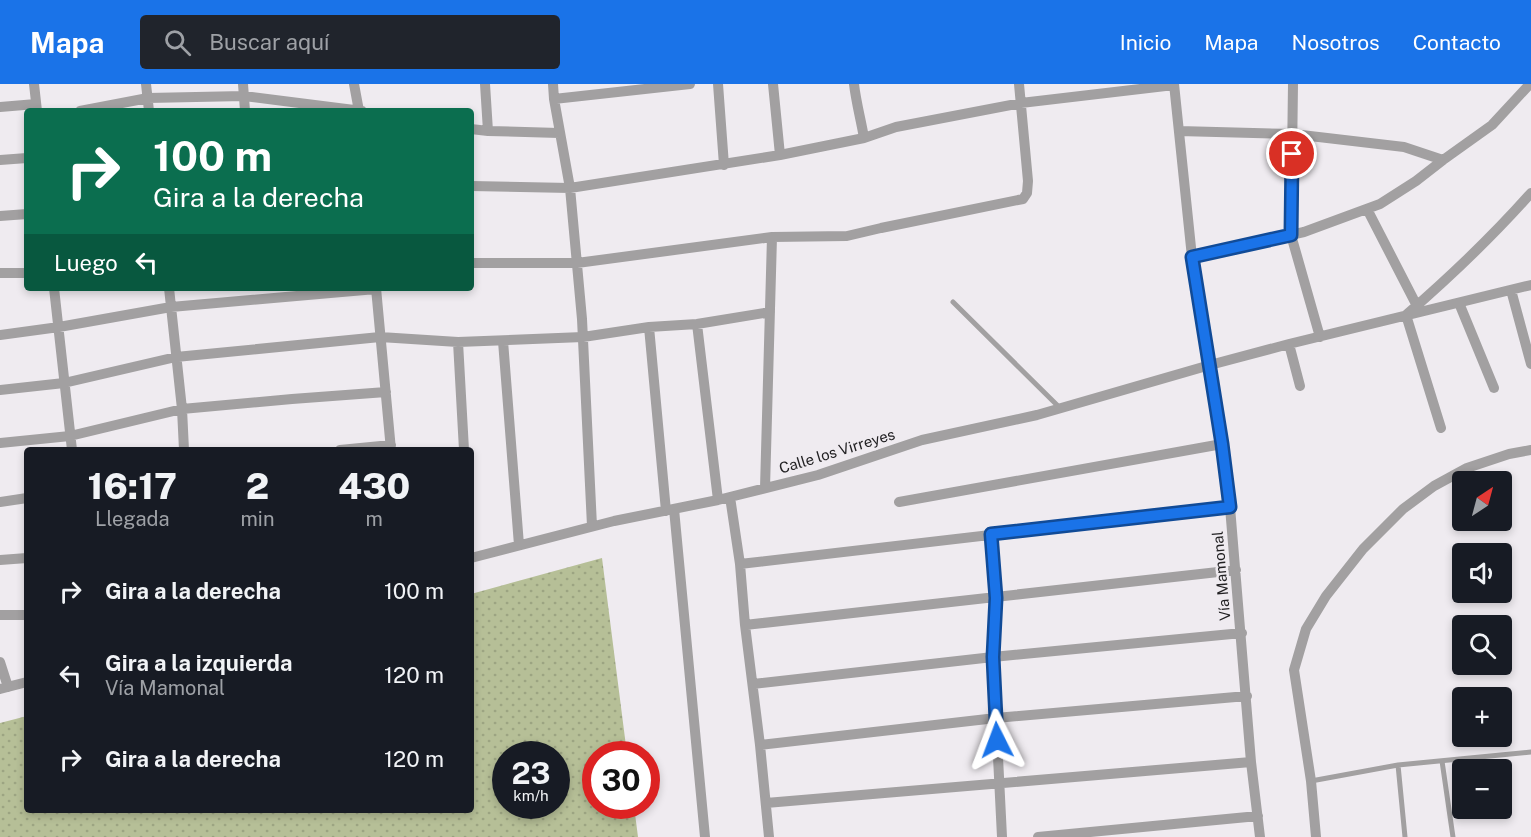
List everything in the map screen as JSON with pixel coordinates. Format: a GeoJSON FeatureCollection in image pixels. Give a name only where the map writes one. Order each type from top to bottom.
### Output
{"type":"FeatureCollection","features":[{"type":"Feature","properties":{"kind":"street"},"geometry":{"type":"LineString","coordinates":[[0,107],[37,107],[34,84]]}},
{"type":"Feature","properties":{"kind":"street"},"geometry":{"type":"LineString","coordinates":[[147,84],[149,108]]}},
{"type":"Feature","properties":{"kind":"street"},"geometry":{"type":"LineString","coordinates":[[243,84],[245,108]]}},
{"type":"Feature","properties":{"kind":"street"},"geometry":{"type":"LineString","coordinates":[[354,84],[359,108]]}},
{"type":"Feature","properties":{"kind":"street"},"geometry":{"type":"LineString","coordinates":[[485,84],[488,131]]}},
{"type":"Feature","properties":{"kind":"street"},"geometry":{"type":"LineString","coordinates":[[553,84],[559,132],[570,188],[577,262],[592,526]]}},
{"type":"Feature","properties":{"kind":"street"},"geometry":{"type":"LineString","coordinates":[[554,99],[624,87],[690,84]]}},
{"type":"Feature","properties":{"kind":"street"},"geometry":{"type":"LineString","coordinates":[[718,84],[723,165]]}},
{"type":"Feature","properties":{"kind":"street"},"geometry":{"type":"LineString","coordinates":[[773,84],[780,155]]}},
{"type":"Feature","properties":{"kind":"street"},"geometry":{"type":"LineString","coordinates":[[854,84],[864,138]]}},
{"type":"Feature","properties":{"kind":"street"},"geometry":{"type":"LineString","coordinates":[[474,263],[577,262],[772,237],[847,237],[892,225],[1023,199],[1027,193],[1028,181],[1019,84]]}},
{"type":"Feature","properties":{"kind":"street"},"geometry":{"type":"LineString","coordinates":[[474,186],[570,188],[780,155],[864,138],[896,127],[1021,103],[1174,84]]}},
{"type":"Feature","properties":{"kind":"street","name":"Vía Mamonal"},"geometry":{"type":"LineString","coordinates":[[1174,84],[1192,257],[1230,507],[1251,762],[1260,837]]}},
{"type":"Feature","properties":{"kind":"street"},"geometry":{"type":"LineString","coordinates":[[1293,84],[1291,235],[1320,337]]}},
{"type":"Feature","properties":{"kind":"street"},"geometry":{"type":"LineString","coordinates":[[1192,257],[1304,232],[1380,204],[1416,182],[1492,125],[1529,85]]}},
{"type":"Feature","properties":{"kind":"street"},"geometry":{"type":"LineString","coordinates":[[96,108],[148,98],[244,96],[337,108]]}},
{"type":"Feature","properties":{"kind":"street"},"geometry":{"type":"LineString","coordinates":[[474,129],[559,132]]}},
{"type":"Feature","properties":{"kind":"street"},"geometry":{"type":"LineString","coordinates":[[1179,131],[1293,134],[1404,147],[1443,160]]}},
{"type":"Feature","properties":{"kind":"street"},"geometry":{"type":"LineString","coordinates":[[0,160],[24,158]]}},
{"type":"Feature","properties":{"kind":"street"},"geometry":{"type":"LineString","coordinates":[[1441,428],[1406,315],[1450,278],[1531,193]]}},
{"type":"Feature","properties":{"kind":"street"},"geometry":{"type":"LineString","coordinates":[[1367,209],[1417,306]]}},
{"type":"Feature","properties":{"kind":"street"},"geometry":{"type":"LineString","coordinates":[[0,216],[24,214]]}},
{"type":"Feature","properties":{"kind":"street"},"geometry":{"type":"LineString","coordinates":[[765,488],[772,237]]}},
{"type":"Feature","properties":{"kind":"street"},"geometry":{"type":"LineString","coordinates":[[0,273],[24,273]]}},
{"type":"Feature","properties":{"kind":"street","name":"Calle los Virreyes"},"geometry":{"type":"LineString","coordinates":[[474,557],[592,526],[818,475],[922,440],[1037,416],[1209,365],[1531,285]]}},
{"type":"Feature","properties":{"kind":"street"},"geometry":{"type":"LineString","coordinates":[[1511,290],[1531,364]]}},
{"type":"Feature","properties":{"kind":"street"},"geometry":{"type":"LineString","coordinates":[[54,291],[72,447]]}},
{"type":"Feature","properties":{"kind":"street"},"geometry":{"type":"LineString","coordinates":[[169,291],[184,447]]}},
{"type":"Feature","properties":{"kind":"street"},"geometry":{"type":"LineString","coordinates":[[0,335],[171,307],[353,291]]}},
{"type":"Feature","properties":{"kind":"street"},"geometry":{"type":"LineString","coordinates":[[376,291],[391,447]]}},
{"type":"Feature","properties":{"kind":"street"},"geometry":{"type":"LineString","coordinates":[[1459,303],[1494,388]]}},
{"type":"Feature","properties":{"kind":"street"},"geometry":{"type":"LineString","coordinates":[[0,390],[64,383],[177,357],[381,337],[458,342],[583,337],[649,327],[697,324],[770,312]]}},
{"type":"Feature","properties":{"kind":"street"},"geometry":{"type":"LineString","coordinates":[[697,324],[724,498],[740,564],[744,625],[753,684],[769,837]]}},
{"type":"Feature","properties":{"kind":"street"},"geometry":{"type":"LineString","coordinates":[[649,327],[705,837]]}},
{"type":"Feature","properties":{"kind":"street"},"geometry":{"type":"LineString","coordinates":[[503,341],[519,545]]}},
{"type":"Feature","properties":{"kind":"street"},"geometry":{"type":"LineString","coordinates":[[458,342],[464,447]]}},
{"type":"Feature","properties":{"kind":"street"},"geometry":{"type":"LineString","coordinates":[[1289,344],[1300,386]]}},
{"type":"Feature","properties":{"kind":"street"},"geometry":{"type":"LineString","coordinates":[[0,443],[70,436],[182,409],[386,393]]}},
{"type":"Feature","properties":{"kind":"street"},"geometry":{"type":"LineString","coordinates":[[899,502],[1222,444]]}},
{"type":"Feature","properties":{"kind":"street"},"geometry":{"type":"LineString","coordinates":[[1316,837],[1311,781],[1294,670],[1306,629],[1326,596],[1363,549],[1403,509],[1434,486],[1467,468],[1509,454],[1531,450]]}},
{"type":"Feature","properties":{"kind":"street"},"geometry":{"type":"LineString","coordinates":[[0,502],[24,498]]}},
{"type":"Feature","properties":{"kind":"street"},"geometry":{"type":"LineString","coordinates":[[740,564],[1230,507]]}},
{"type":"Feature","properties":{"kind":"street"},"geometry":{"type":"LineString","coordinates":[[991,534],[996,598],[993,657],[1002,837]]}},
{"type":"Feature","properties":{"kind":"street"},"geometry":{"type":"LineString","coordinates":[[0,560],[24,558]]}},
{"type":"Feature","properties":{"kind":"street"},"geometry":{"type":"LineString","coordinates":[[744,625],[1236,570]]}},
{"type":"Feature","properties":{"kind":"street"},"geometry":{"type":"LineString","coordinates":[[0,615],[24,615]]}},
{"type":"Feature","properties":{"kind":"street"},"geometry":{"type":"LineString","coordinates":[[753,684],[993,657],[1242,633]]}},
{"type":"Feature","properties":{"kind":"street"},"geometry":{"type":"LineString","coordinates":[[0,662],[4,688],[24,683]]}},
{"type":"Feature","properties":{"kind":"street"},"geometry":{"type":"LineString","coordinates":[[760,745],[996,718],[1247,696]]}},
{"type":"Feature","properties":{"kind":"street"},"geometry":{"type":"LineString","coordinates":[[766,803],[1251,762]]}},
{"type":"Feature","properties":{"kind":"street"},"geometry":{"type":"LineString","coordinates":[[1038,837],[1258,816]]}},
{"type":"Feature","properties":{"kind":"lane"},"geometry":{"type":"LineString","coordinates":[[953,302],[1060,409]]}},
{"type":"Feature","properties":{"kind":"lane"},"geometry":{"type":"LineString","coordinates":[[1311,781],[1398,765],[1531,752]]}},
{"type":"Feature","properties":{"kind":"lane"},"geometry":{"type":"LineString","coordinates":[[1442,761],[1453,837]]}},
{"type":"Feature","properties":{"kind":"lane"},"geometry":{"type":"LineString","coordinates":[[1398,765],[1406,837]]}},
{"type":"Feature","properties":{"kind":"green space"},"geometry":{"type":"Polygon","coordinates":[[[602,558],[625,741],[582,741],[582,819],[636,819],[638,837],[0,837],[0,723],[24,717],[24,813],[474,813],[474,593],[602,558]]]}},
{"type":"Feature","properties":{"kind":"route"},"geometry":{"type":"LineString","coordinates":[[997,740],[993,657],[996,598],[991,534],[1230,507],[1192,257],[1291,235],[1292,154]]}}]}
